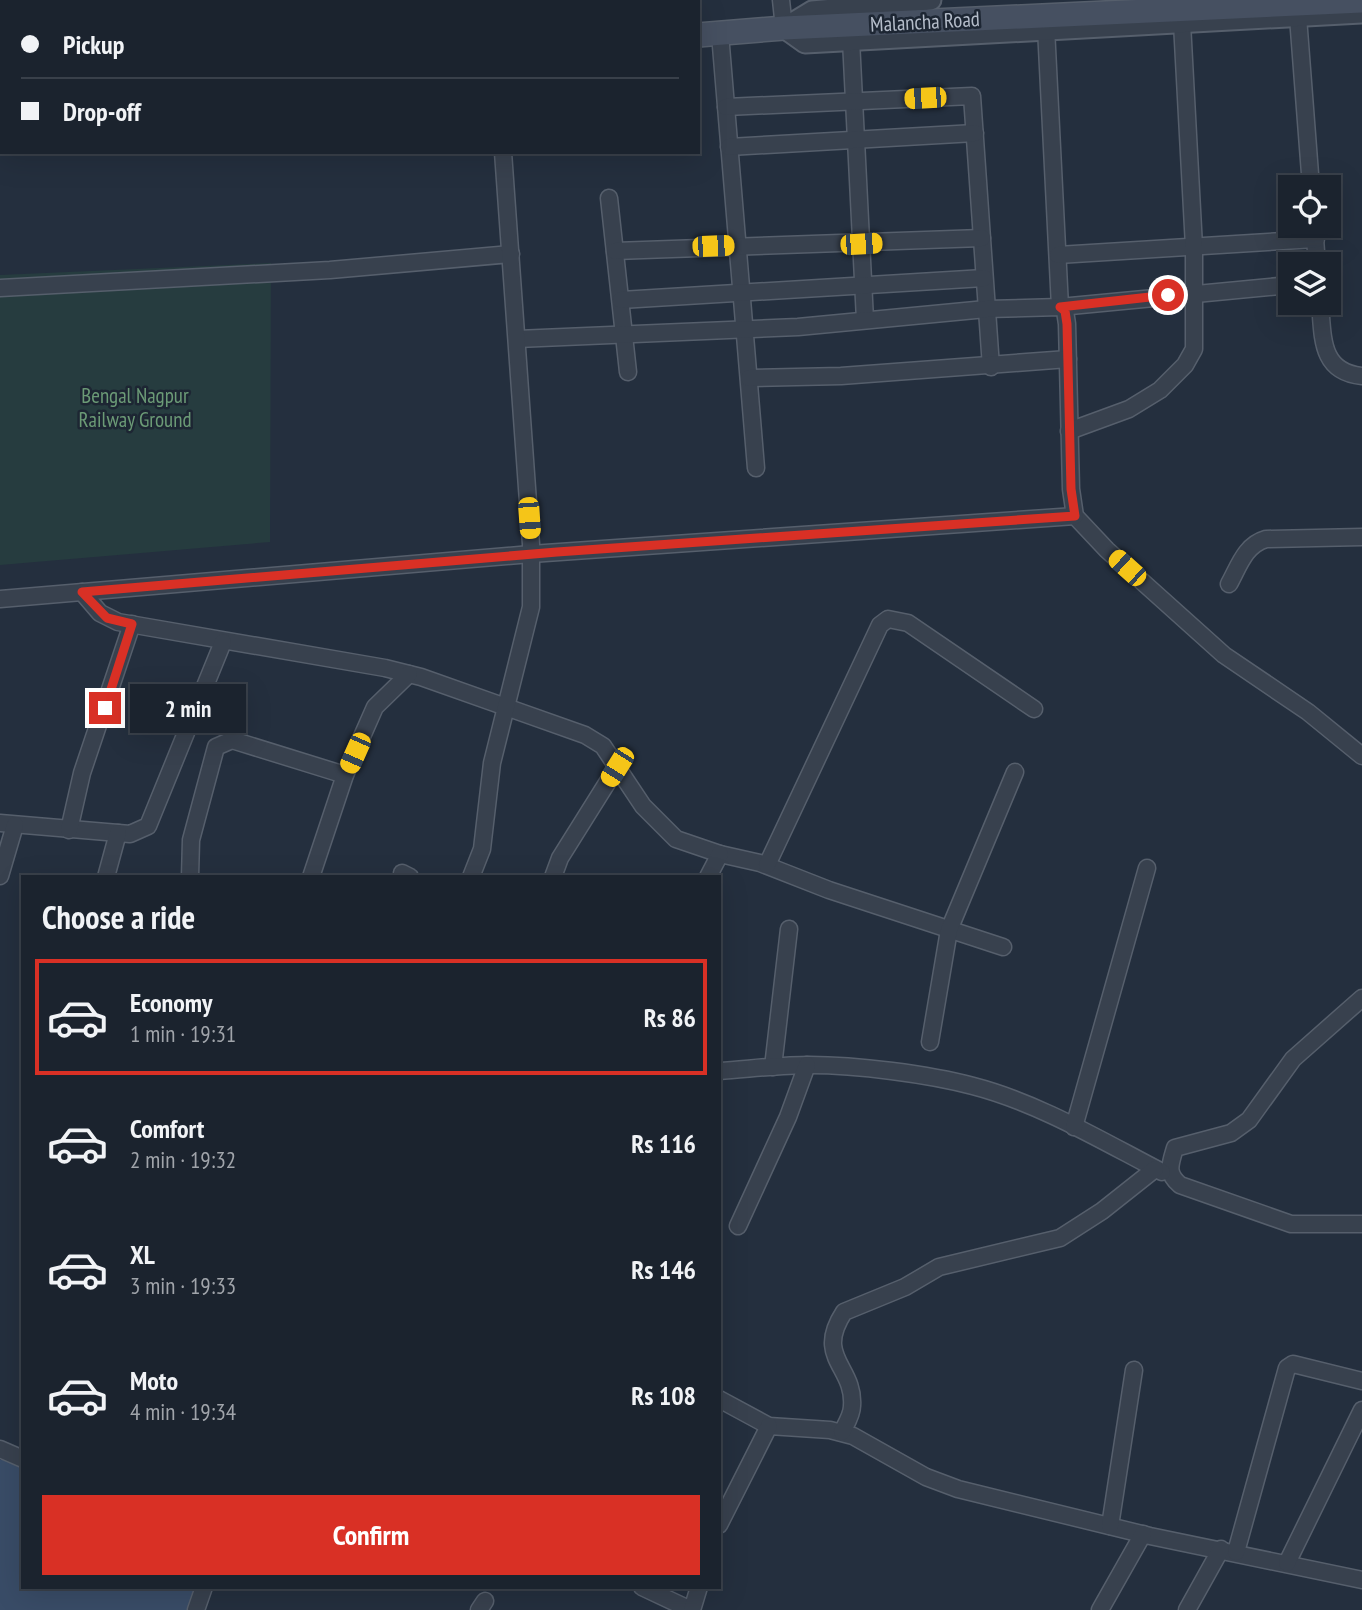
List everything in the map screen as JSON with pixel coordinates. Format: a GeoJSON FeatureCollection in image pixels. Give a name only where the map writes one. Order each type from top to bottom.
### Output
{"type":"FeatureCollection","features":[{"type":"Feature","properties":{"kind":"main road","name":"Malancha Road"},"geometry":{"type":"LineString","coordinates":[[709,35],[784,28],[1362,1]]}},
{"type":"Feature","properties":{"kind":"street"},"geometry":{"type":"LineString","coordinates":[[781,0],[784,28],[805,43],[1362,13]]}},
{"type":"Feature","properties":{"kind":"street"},"geometry":{"type":"LineString","coordinates":[[784,28],[812,11],[931,0]]}},
{"type":"Feature","properties":{"kind":"street"},"geometry":{"type":"LineString","coordinates":[[1298,17],[1310,175]]}},
{"type":"Feature","properties":{"kind":"street"},"geometry":{"type":"LineString","coordinates":[[1069,431],[1129,409],[1160,390],[1185,365],[1194,349],[1197,332],[1194,247],[1182,23]]}},
{"type":"Feature","properties":{"kind":"street"},"geometry":{"type":"LineString","coordinates":[[1046,28],[1060,307],[1065,311],[1075,516],[1107,550],[1224,655],[1308,712],[1362,756]]}},
{"type":"Feature","properties":{"kind":"street"},"geometry":{"type":"LineString","coordinates":[[709,35],[726,107],[756,468]]}},
{"type":"Feature","properties":{"kind":"street"},"geometry":{"type":"LineString","coordinates":[[852,40],[865,320]]}},
{"type":"Feature","properties":{"kind":"street"},"geometry":{"type":"LineString","coordinates":[[726,107],[972,96],[991,367]]}},
{"type":"Feature","properties":{"kind":"street"},"geometry":{"type":"LineString","coordinates":[[729,147],[975,133]]}},
{"type":"Feature","properties":{"kind":"street"},"geometry":{"type":"LineString","coordinates":[[472,875],[482,849],[492,763],[531,607],[531,554],[503,154]]}},
{"type":"Feature","properties":{"kind":"street"},"geometry":{"type":"LineString","coordinates":[[609,198],[628,372]]}},
{"type":"Feature","properties":{"kind":"street"},"geometry":{"type":"LineString","coordinates":[[1058,255],[1194,247],[1278,237]]}},
{"type":"Feature","properties":{"kind":"street"},"geometry":{"type":"LineString","coordinates":[[615,251],[982,238]]}},
{"type":"Feature","properties":{"kind":"street"},"geometry":{"type":"LineString","coordinates":[[0,288],[330,270],[511,254]]}},
{"type":"Feature","properties":{"kind":"street"},"geometry":{"type":"LineString","coordinates":[[621,300],[741,290],[984,278]]}},
{"type":"Feature","properties":{"kind":"street"},"geometry":{"type":"LineString","coordinates":[[517,340],[745,329],[986,309],[1060,307],[1278,286]]}},
{"type":"Feature","properties":{"kind":"street"},"geometry":{"type":"LineString","coordinates":[[1322,315],[1327,355],[1340,371],[1362,376]]}},
{"type":"Feature","properties":{"kind":"street"},"geometry":{"type":"LineString","coordinates":[[749,378],[991,367],[1068,359]]}},
{"type":"Feature","properties":{"kind":"street"},"geometry":{"type":"LineString","coordinates":[[0,598],[531,554],[1075,516]]}},
{"type":"Feature","properties":{"kind":"street"},"geometry":{"type":"LineString","coordinates":[[1229,584],[1248,548],[1255,542],[1266,539],[1362,537]]}},
{"type":"Feature","properties":{"kind":"street"},"geometry":{"type":"LineString","coordinates":[[82,592],[107,618],[223,642],[335,659],[409,674],[507,706],[597,741],[661,828],[676,839],[720,854],[767,865],[1003,947]]}},
{"type":"Feature","properties":{"kind":"street"},"geometry":{"type":"LineString","coordinates":[[767,865],[880,625],[888,619],[908,623],[1034,709]]}},
{"type":"Feature","properties":{"kind":"street"},"geometry":{"type":"LineString","coordinates":[[69,830],[82,772],[132,624]]}},
{"type":"Feature","properties":{"kind":"street"},"geometry":{"type":"LineString","coordinates":[[0,876],[7,824],[118,833],[141,831],[153,818],[223,642]]}},
{"type":"Feature","properties":{"kind":"street"},"geometry":{"type":"LineString","coordinates":[[312,875],[345,775],[375,707],[409,674]]}},
{"type":"Feature","properties":{"kind":"street"},"geometry":{"type":"LineString","coordinates":[[190,875],[191,840],[216,747],[220,743],[232,740],[345,775]]}},
{"type":"Feature","properties":{"kind":"street"},"geometry":{"type":"LineString","coordinates":[[554,875],[560,858],[617,767]]}},
{"type":"Feature","properties":{"kind":"street"},"geometry":{"type":"LineString","coordinates":[[930,1042],[949,930],[1015,772]]}},
{"type":"Feature","properties":{"kind":"street"},"geometry":{"type":"LineString","coordinates":[[107,875],[118,833]]}},
{"type":"Feature","properties":{"kind":"street"},"geometry":{"type":"LineString","coordinates":[[709,875],[720,854]]}},
{"type":"Feature","properties":{"kind":"street"},"geometry":{"type":"LineString","coordinates":[[1074,1127],[1147,868]]}},
{"type":"Feature","properties":{"kind":"street"},"geometry":{"type":"LineString","coordinates":[[773,1067],[789,929]]}},
{"type":"Feature","properties":{"kind":"street"},"geometry":{"type":"LineString","coordinates":[[1170,1177],[1169,1169],[1175,1149],[1231,1133],[1248,1120],[1293,1059],[1362,998]]}},
{"type":"Feature","properties":{"kind":"street"},"geometry":{"type":"LineString","coordinates":[[738,1226],[788,1117],[807,1065]]}},
{"type":"Feature","properties":{"kind":"street"},"geometry":{"type":"LineString","coordinates":[[721,1071],[845,1065],[972,1086],[1007,1097],[1074,1127],[1170,1177],[1180,1185],[1291,1224],[1362,1224]]}},
{"type":"Feature","properties":{"kind":"street"},"geometry":{"type":"LineString","coordinates":[[842,1432],[852,1409],[852,1399],[834,1352],[832,1338],[844,1312],[905,1287],[939,1267],[1059,1238],[1102,1211],[1155,1169]]}},
{"type":"Feature","properties":{"kind":"street"},"geometry":{"type":"LineString","coordinates":[[1187,1610],[1228,1551],[1287,1368],[1293,1364],[1362,1381]]}},
{"type":"Feature","properties":{"kind":"street"},"geometry":{"type":"LineString","coordinates":[[1110,1526],[1134,1370]]}},
{"type":"Feature","properties":{"kind":"street"},"geometry":{"type":"LineString","coordinates":[[721,1400],[769,1426],[842,1432],[943,1484],[1143,1534],[1362,1580]]}},
{"type":"Feature","properties":{"kind":"street"},"geometry":{"type":"LineString","coordinates":[[1287,1563],[1362,1410]]}},
{"type":"Feature","properties":{"kind":"street"},"geometry":{"type":"LineString","coordinates":[[721,1521],[769,1426]]}},
{"type":"Feature","properties":{"kind":"street"},"geometry":{"type":"LineString","coordinates":[[0,1449],[21,1458]]}},
{"type":"Feature","properties":{"kind":"street"},"geometry":{"type":"LineString","coordinates":[[1100,1610],[1143,1534]]}},
{"type":"Feature","properties":{"kind":"street"},"geometry":{"type":"LineString","coordinates":[[195,1610],[203,1589]]}},
{"type":"Feature","properties":{"kind":"street"},"geometry":{"type":"LineString","coordinates":[[646,1589],[692,1610],[698,1589]]}},
{"type":"Feature","properties":{"kind":"green space","name":"Bengal Nagpur Railway Ground"},"geometry":{"type":"Polygon","coordinates":[[[271,263],[270,542],[0,565],[0,275],[271,263]]]}},
{"type":"Feature","properties":{"kind":"water"},"geometry":{"type":"Polygon","coordinates":[[[8,1454],[21,1460],[21,1589],[207,1589],[201,1610],[0,1610],[0,1460],[8,1454]]]}},
{"type":"Feature","properties":{"kind":"route"},"geometry":{"type":"LineString","coordinates":[[105,708],[132,624],[107,618],[82,592],[557,552],[1075,516],[1071,489],[1067,324],[1065,311],[1060,307],[1168,295]]}}]}
